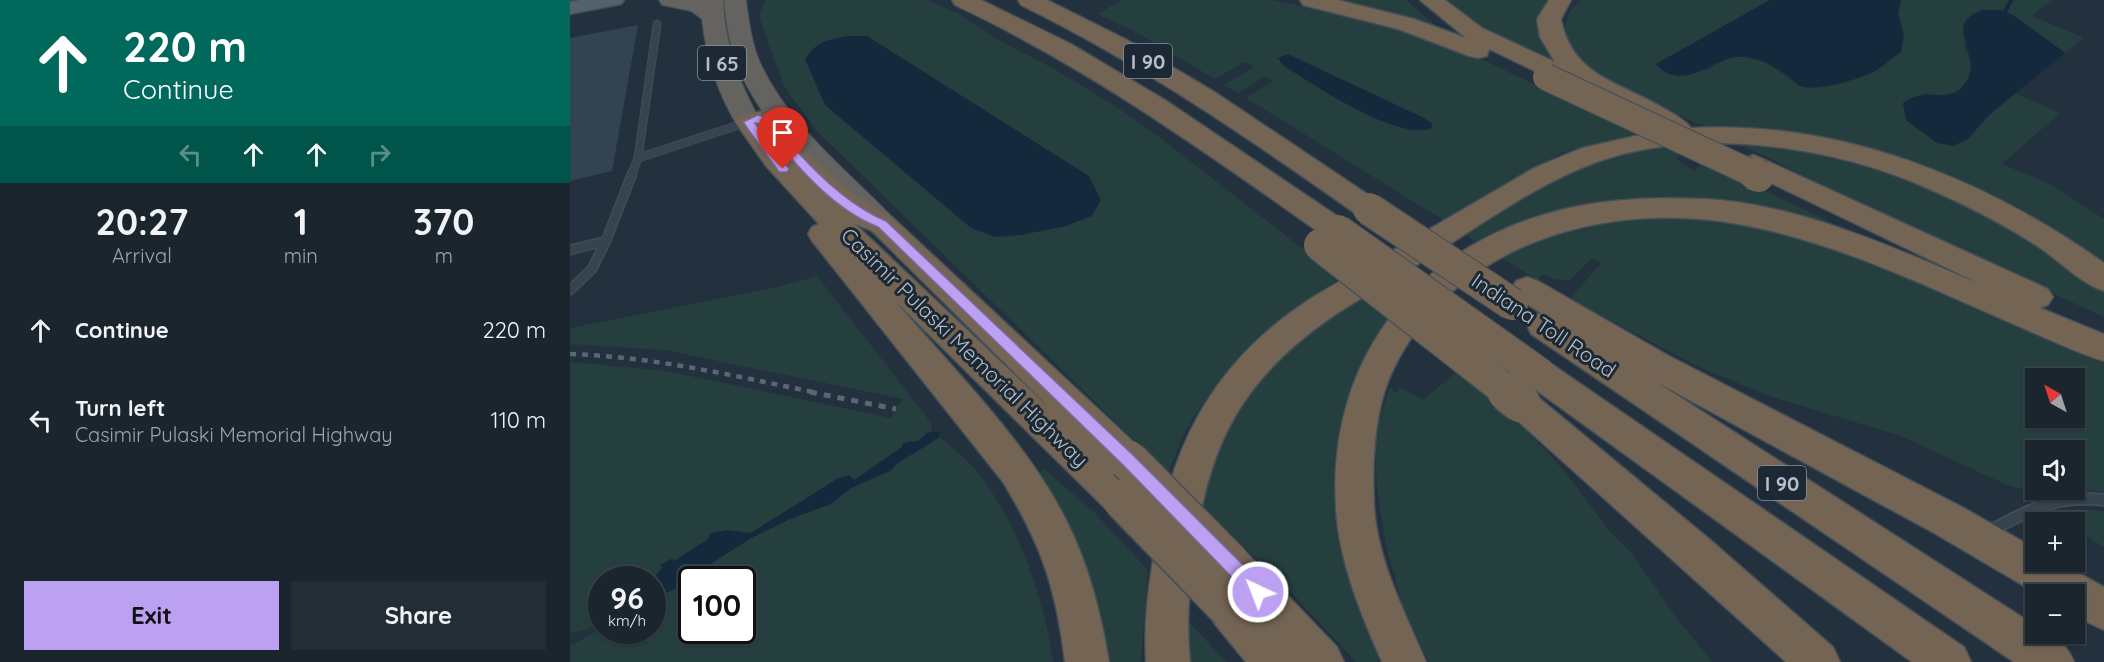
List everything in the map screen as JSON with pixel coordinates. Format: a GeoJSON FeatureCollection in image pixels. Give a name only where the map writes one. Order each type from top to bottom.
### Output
{"type":"FeatureCollection","features":[{"type":"Feature","properties":{"kind":"highway"},"geometry":{"type":"LineString","coordinates":[[670,0],[698,6],[730,7]]}},
{"type":"Feature","properties":{"kind":"highway","name":"I 90"},"geometry":{"type":"LineString","coordinates":[[963,0],[1092,64],[1146,98],[1182,138],[1329,238],[1531,389]]}},
{"type":"Feature","properties":{"kind":"highway","name":"Indiana Toll Road"},"geometry":{"type":"LineString","coordinates":[[1029,0],[1126,48],[1185,82],[1260,133],[1377,204],[1519,297],[2052,662]]}},
{"type":"Feature","properties":{"kind":"highway"},"geometry":{"type":"LineString","coordinates":[[1311,0],[1406,24],[1513,62],[1554,69],[2104,342]]}},
{"type":"Feature","properties":{"kind":"highway"},"geometry":{"type":"LineString","coordinates":[[1418,0],[1444,23],[1513,62]]}},
{"type":"Feature","properties":{"kind":"highway"},"geometry":{"type":"LineString","coordinates":[[1431,0],[1474,33],[1678,129],[1756,170],[2104,328]]}},
{"type":"Feature","properties":{"kind":"highway"},"geometry":{"type":"LineString","coordinates":[[1554,69],[1554,45],[1549,19],[1560,0]]}},
{"type":"Feature","properties":{"kind":"highway","name":"Casimir Pulaski Memorial Highway"},"geometry":{"type":"LineString","coordinates":[[730,7],[716,42],[724,71],[748,122],[769,153],[928,315],[1122,499],[1229,609],[1274,662]]}},
{"type":"Feature","properties":{"kind":"highway","name":"Casimir Pulaski Memorial Highway"},"geometry":{"type":"LineString","coordinates":[[730,7],[749,65],[761,88],[800,141],[858,197],[882,224],[1128,460],[1230,563],[1322,662]]}},
{"type":"Feature","properties":{"kind":"highway"},"geometry":{"type":"LineString","coordinates":[[748,122],[758,119],[769,123],[791,152],[858,214],[882,224]]}},
{"type":"Feature","properties":{"kind":"highway"},"geometry":{"type":"LineString","coordinates":[[1168,662],[1165,616],[1177,532],[1190,475],[1209,427],[1244,378],[1282,337],[1332,302],[1492,205],[1551,172],[1591,155],[1661,140],[1713,136],[1760,138],[1850,153],[1898,167],[1992,207],[2033,229],[2104,279]]}},
{"type":"Feature","properties":{"kind":"highway"},"geometry":{"type":"LineString","coordinates":[[798,185],[806,208],[853,273],[1016,470],[1037,503],[1062,554],[1080,616],[1087,662]]}},
{"type":"Feature","properties":{"kind":"highway"},"geometry":{"type":"LineString","coordinates":[[1404,662],[1380,610],[1364,559],[1355,507],[1355,458],[1362,407],[1375,367],[1395,331],[1430,292],[1482,251],[1510,236],[1580,214],[1621,208],[1706,209],[1753,216],[1792,224],[1847,241],[2104,348]]}},
{"type":"Feature","properties":{"kind":"highway"},"geometry":{"type":"LineString","coordinates":[[1519,297],[1657,366],[1978,537],[2104,610]]}},
{"type":"Feature","properties":{"kind":"highway"},"geometry":{"type":"LineString","coordinates":[[1531,389],[1694,551],[1818,662]]}},
{"type":"Feature","properties":{"kind":"highway","name":"Indiana Toll Road"},"geometry":{"type":"LineString","coordinates":[[1531,389],[1949,662]]}},
{"type":"Feature","properties":{"kind":"main road"},"geometry":{"type":"LineString","coordinates":[[570,8],[614,0]]}},
{"type":"Feature","properties":{"kind":"lane"},"geometry":{"type":"LineString","coordinates":[[570,290],[588,277],[598,261],[638,158],[657,24]]}},
{"type":"Feature","properties":{"kind":"lane"},"geometry":{"type":"LineString","coordinates":[[638,158],[748,122]]}},
{"type":"Feature","properties":{"kind":"lane"},"geometry":{"type":"LineString","coordinates":[[570,250],[606,241]]}},
{"type":"Feature","properties":{"kind":"lane"},"geometry":{"type":"LineString","coordinates":[[1978,537],[2046,503],[2066,497],[2104,501]]}},
{"type":"Feature","properties":{"kind":"green space"},"geometry":{"type":"Polygon","coordinates":[[[765,0],[926,0],[960,14],[995,38],[1054,69],[1115,106],[1158,136],[1340,278],[1274,327],[1217,385],[1186,430],[1168,473],[817,131],[784,86],[759,17],[765,0]]]}},
{"type":"Feature","properties":{"kind":"green space"},"geometry":{"type":"Polygon","coordinates":[[[1121,0],[1272,0],[1367,20],[1425,37],[1483,60],[1637,133],[1563,152],[1443,220],[1246,98],[1273,81],[1265,76],[1238,93],[1224,85],[1254,67],[1245,62],[1215,79],[1139,34],[1098,14],[1121,0]]]}},
{"type":"Feature","properties":{"kind":"green space"},"geometry":{"type":"Polygon","coordinates":[[[1334,0],[1406,0],[1437,27],[1434,28],[1334,0]]]}},
{"type":"Feature","properties":{"kind":"green space"},"geometry":{"type":"Polygon","coordinates":[[[1444,0],[1554,0],[1561,66],[1487,31],[1444,0]]]}},
{"type":"Feature","properties":{"kind":"green space"},"geometry":{"type":"Polygon","coordinates":[[[1581,0],[1770,0],[1656,64],[1708,70],[1728,57],[1745,56],[1765,62],[1799,85],[1904,35],[1898,14],[1901,0],[2052,0],[2032,16],[2084,38],[2065,53],[2013,15],[2001,10],[1983,10],[1964,45],[1972,64],[1969,77],[1960,90],[1945,97],[1927,93],[1903,103],[1911,124],[1918,130],[1935,135],[1968,138],[1989,115],[2015,93],[2060,113],[2002,164],[2050,184],[2104,219],[2104,262],[2058,231],[2010,203],[1959,179],[1907,160],[1853,144],[1799,133],[1761,128],[1710,126],[1686,119],[1604,76],[1573,49],[1565,33],[1567,17],[1581,0]]]}},
{"type":"Feature","properties":{"kind":"green space"},"geometry":{"type":"Polygon","coordinates":[[[1729,140],[1771,143],[1854,159],[1982,206],[2104,286],[2104,317],[1840,195],[1778,162],[1729,140]]]}},
{"type":"Feature","properties":{"kind":"green space"},"geometry":{"type":"Polygon","coordinates":[[[1665,146],[1683,153],[1676,159],[1694,171],[1704,162],[1900,255],[1814,223],[1581,208],[1536,217],[1500,229],[1475,241],[1464,234],[1566,173],[1596,160],[1665,146]]]}},
{"type":"Feature","properties":{"kind":"green space"},"geometry":{"type":"Polygon","coordinates":[[[1644,217],[1696,218],[1802,235],[1862,258],[2104,363],[2104,492],[2085,489],[2085,440],[2025,440],[2025,490],[2007,485],[1901,436],[1769,396],[1695,365],[1570,299],[1601,263],[1592,258],[1570,280],[1553,279],[1544,274],[1537,280],[1502,258],[1537,241],[1588,226],[1644,217]]]}},
{"type":"Feature","properties":{"kind":"green space"},"geometry":{"type":"Polygon","coordinates":[[[817,276],[926,416],[932,426],[931,434],[927,433],[918,442],[909,441],[882,463],[854,480],[849,476],[837,479],[751,533],[721,535],[661,566],[588,566],[588,629],[570,633],[570,362],[666,371],[891,418],[903,399],[665,350],[570,344],[570,328],[778,287],[817,276]]]}},
{"type":"Feature","properties":{"kind":"green space"},"geometry":{"type":"Polygon","coordinates":[[[1362,295],[1390,318],[1353,397],[1384,653],[1377,662],[1356,662],[1291,592],[1193,497],[1238,407],[1289,346],[1362,295]]]}},
{"type":"Feature","properties":{"kind":"green space"},"geometry":{"type":"Polygon","coordinates":[[[1457,372],[1524,427],[1567,474],[1609,531],[1633,555],[1673,613],[1712,662],[1429,662],[1403,607],[1386,546],[1377,490],[1375,433],[1390,387],[1397,394],[1399,387],[1423,400],[1457,372]]]}},
{"type":"Feature","properties":{"kind":"green space"},"geometry":{"type":"Polygon","coordinates":[[[940,437],[967,461],[987,485],[1014,532],[1035,584],[1053,662],[570,662],[570,646],[588,636],[588,644],[666,644],[666,593],[678,587],[678,644],[756,644],[756,566],[709,566],[753,537],[790,519],[831,504],[851,488],[891,471],[898,463],[940,437]]]}},
{"type":"Feature","properties":{"kind":"green space"},"geometry":{"type":"Polygon","coordinates":[[[1044,469],[1094,512],[1148,570],[1141,662],[1103,662],[1035,476],[1044,469]]]}},
{"type":"Feature","properties":{"kind":"green space"},"geometry":{"type":"Polygon","coordinates":[[[2076,509],[2104,511],[2104,547],[2085,535],[2085,512],[2069,512],[2076,509]]]}},
{"type":"Feature","properties":{"kind":"green space"},"geometry":{"type":"Polygon","coordinates":[[[1180,612],[1226,662],[1184,662],[1180,612]]]}},
{"type":"Feature","properties":{"kind":"water"},"geometry":{"type":"Polygon","coordinates":[[[1770,0],[1901,0],[1898,14],[1904,35],[1901,52],[1864,76],[1846,82],[1816,87],[1800,86],[1776,68],[1744,57],[1722,61],[1689,75],[1678,76],[1667,73],[1656,64],[1770,0]]]}},
{"type":"Feature","properties":{"kind":"water"},"geometry":{"type":"Polygon","coordinates":[[[1983,10],[2001,10],[2013,15],[2065,53],[1989,115],[1968,139],[1953,146],[1937,143],[1906,120],[1903,103],[1921,96],[1956,92],[1963,86],[1971,67],[1964,38],[1965,22],[1983,10]]]}},
{"type":"Feature","properties":{"kind":"water"},"geometry":{"type":"Polygon","coordinates":[[[849,36],[867,36],[1089,176],[1101,200],[1092,216],[1066,226],[1021,235],[995,237],[971,228],[825,105],[805,59],[818,45],[849,36]]]}},
{"type":"Feature","properties":{"kind":"water"},"geometry":{"type":"Polygon","coordinates":[[[1288,54],[1422,117],[1432,123],[1432,128],[1417,130],[1399,127],[1356,109],[1283,65],[1278,58],[1288,54]]]}},
{"type":"Feature","properties":{"kind":"water"},"geometry":{"type":"Polygon","coordinates":[[[938,431],[940,437],[898,463],[891,470],[851,488],[831,504],[790,519],[753,537],[709,566],[678,566],[678,587],[666,593],[666,566],[660,565],[671,559],[676,560],[708,539],[711,533],[727,530],[751,533],[837,479],[849,475],[854,480],[902,447],[903,443],[918,441],[927,433],[938,431]]]}},
{"type":"Feature","properties":{"kind":"building"},"geometry":{"type":"Polygon","coordinates":[[[638,25],[612,171],[570,181],[570,38],[638,25]]]}},
{"type":"Feature","properties":{"kind":"waterway"},"geometry":{"type":"LineString","coordinates":[[2005,12],[2011,0]]}},
{"type":"Feature","properties":{"kind":"railway"},"geometry":{"type":"LineString","coordinates":[[570,354],[664,363],[818,393]]}},
{"type":"Feature","properties":{"kind":"railway"},"geometry":{"type":"LineString","coordinates":[[810,392],[896,409]]}},
{"type":"Feature","properties":{"kind":"route"},"geometry":{"type":"LineString","coordinates":[[783,169],[748,122],[758,119],[766,120],[791,152],[858,214],[882,224],[1128,460],[1258,592]]}}]}
